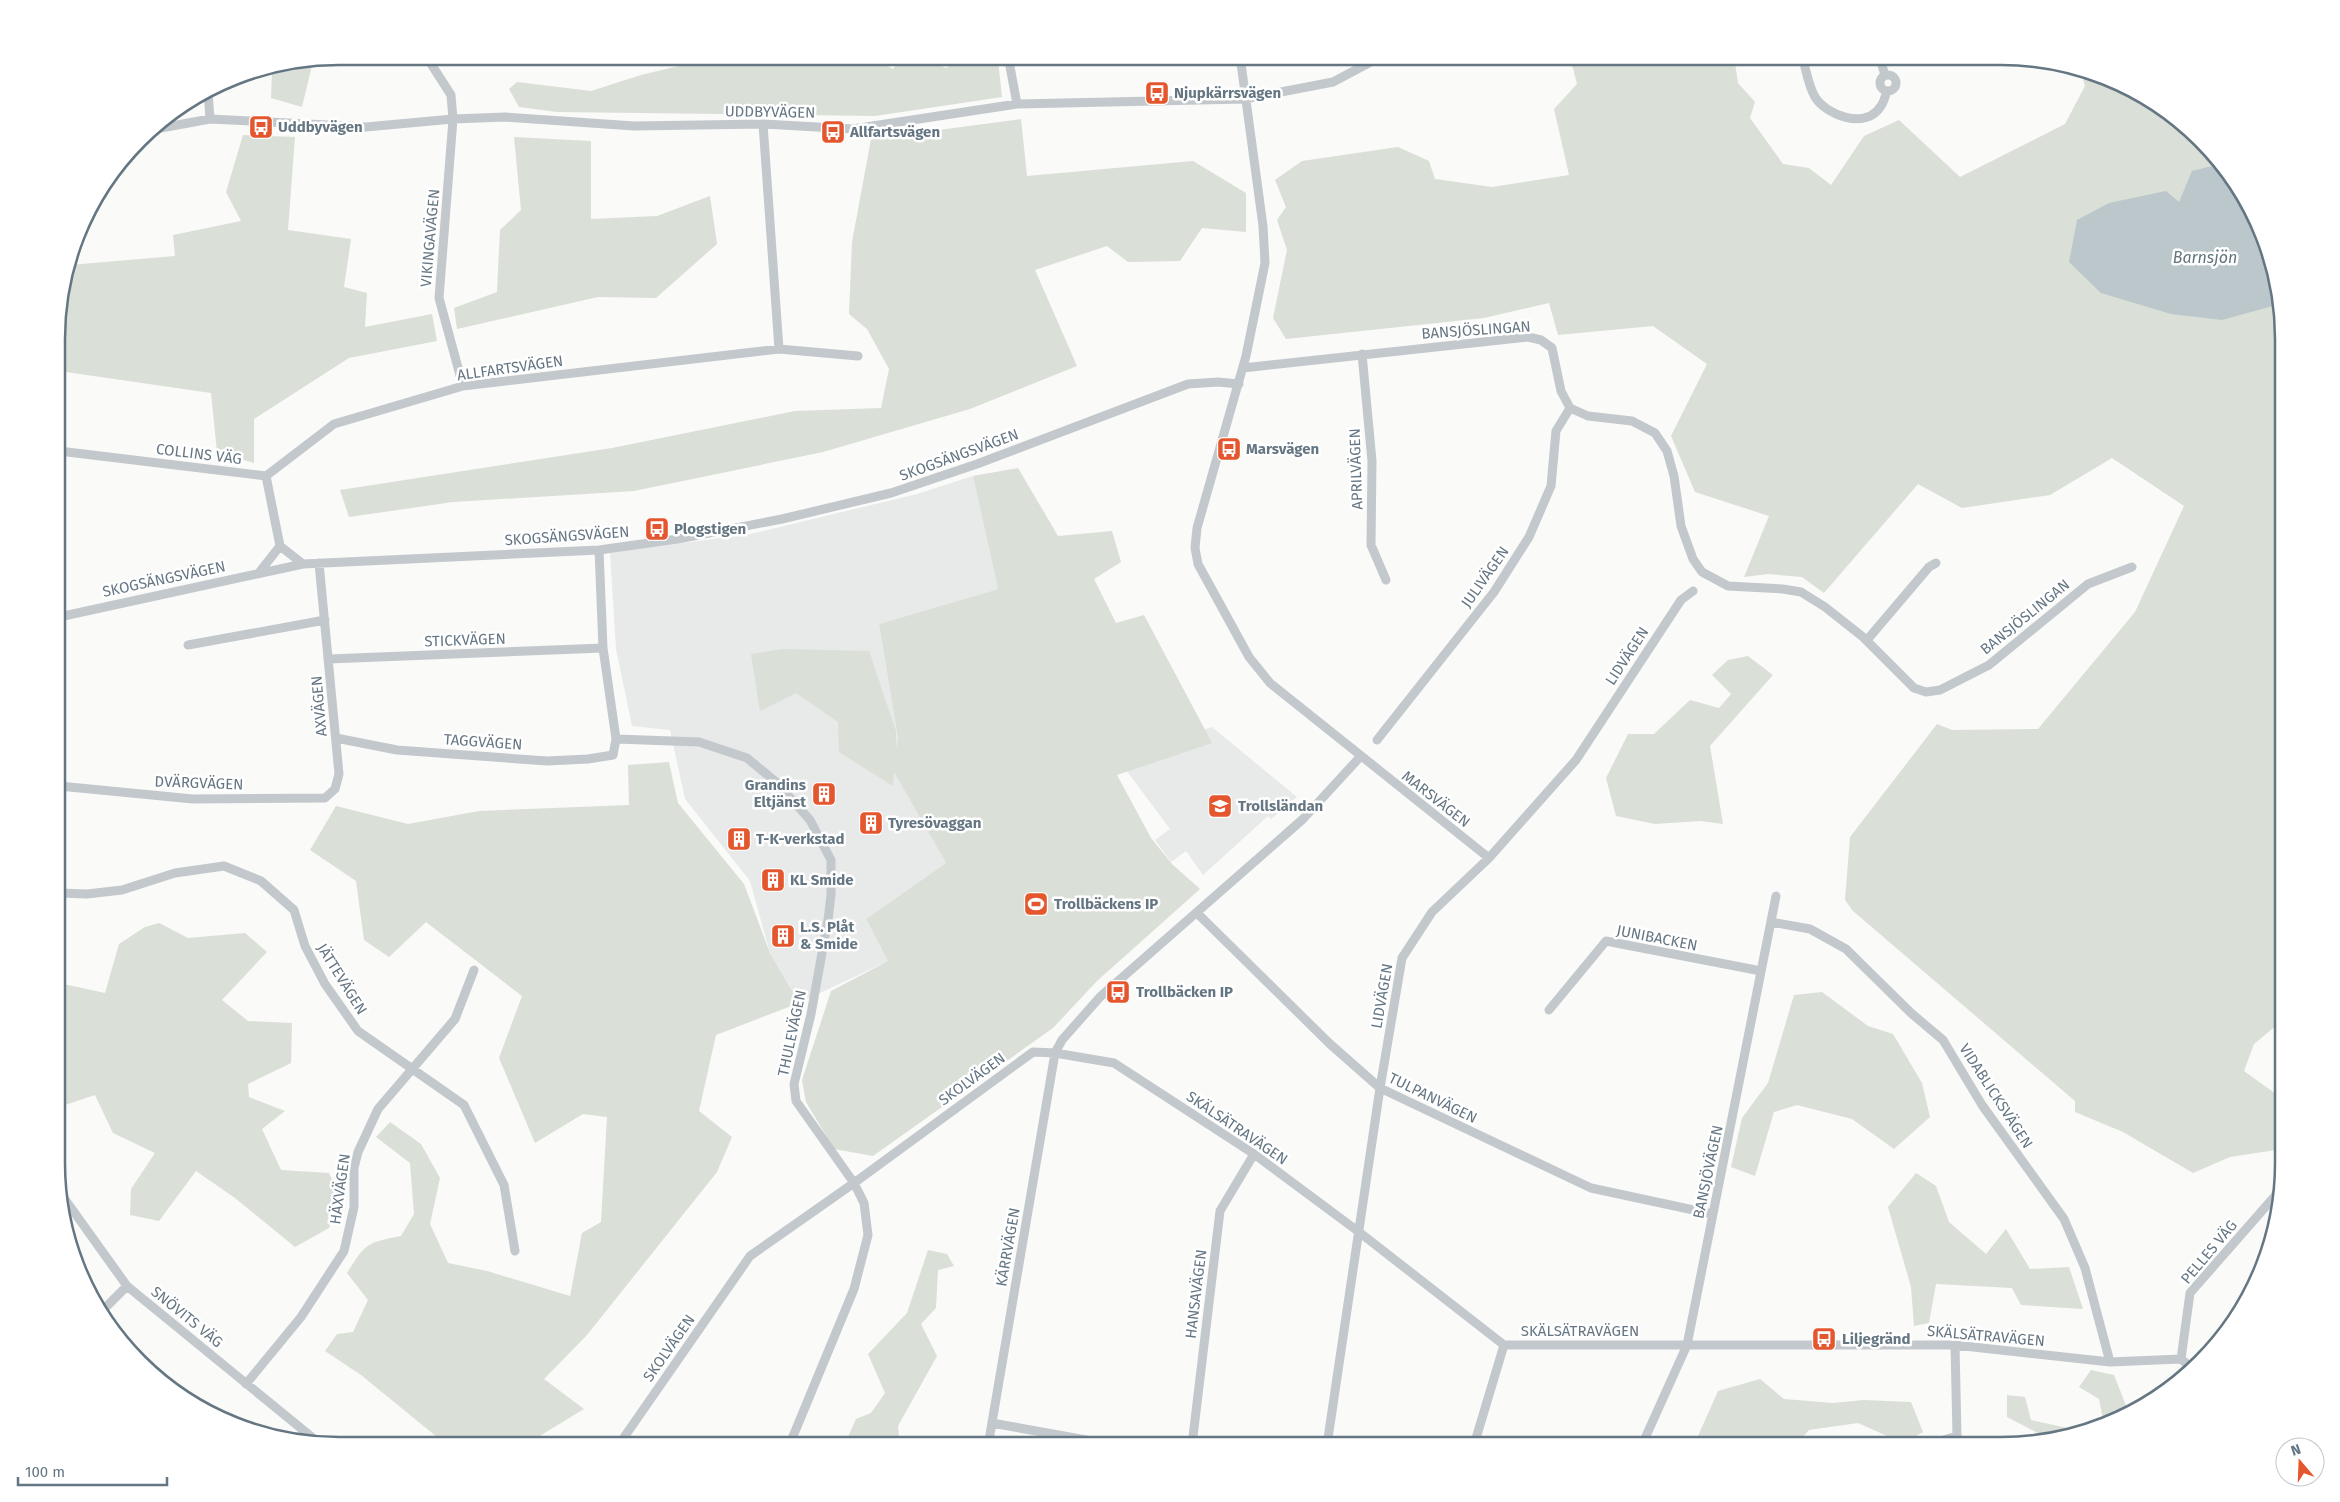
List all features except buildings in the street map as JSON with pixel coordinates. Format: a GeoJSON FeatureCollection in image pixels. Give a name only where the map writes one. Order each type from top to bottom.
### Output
{"type":"FeatureCollection","features":[{"type":"Feature","properties":{"kind":"street","name":"VIKINGAVÄGEN"},"geometry":{"type":"LineString","coordinates":[[432,65],[451,96],[453,119],[439,298],[463,386]]}},
{"type":"Feature","properties":{"kind":"street"},"geometry":{"type":"LineString","coordinates":[[1010,65],[1017,104]]}},
{"type":"Feature","properties":{"kind":"street"},"geometry":{"type":"LineString","coordinates":[[1239,384],[1256,317],[1265,263],[1263,226],[1241,65]]}},
{"type":"Feature","properties":{"kind":"street","name":"UDDBYVÄGEN"},"geometry":{"type":"LineString","coordinates":[[165,128],[210,120],[366,127],[453,119],[505,118],[634,126],[764,124],[853,129],[1017,104],[1245,99],[1333,82],[1365,65]]}},
{"type":"Feature","properties":{"kind":"street"},"geometry":{"type":"LineString","coordinates":[[1805,65],[1814,95],[1826,108],[1839,115],[1858,119],[1870,115],[1880,107],[1887,91],[1880,87],[1879,83],[1885,75],[1882,65]]}},
{"type":"Feature","properties":{"kind":"street"},"geometry":{"type":"LineString","coordinates":[[208,98],[210,120]]}},
{"type":"Feature","properties":{"kind":"street"},"geometry":{"type":"LineString","coordinates":[[764,124],[778,349]]}},
{"type":"Feature","properties":{"kind":"street","name":"BANSJÖSLINGAN"},"geometry":{"type":"LineString","coordinates":[[1243,368],[1528,337],[1541,340],[1552,348],[1561,391],[1570,408],[1588,416],[1632,421],[1655,433],[1667,451],[1674,476],[1681,526],[1693,559],[1702,572],[1728,586],[1783,589],[1801,592],[1825,607],[1867,640],[1912,687],[1926,692],[1940,690],[1989,665],[2088,584],[2132,567]]}},
{"type":"Feature","properties":{"kind":"street","name":"ALLFARTSVÄGEN"},"geometry":{"type":"LineString","coordinates":[[266,476],[334,424],[463,386],[778,349],[858,356]]}},
{"type":"Feature","properties":{"kind":"street","name":"APRILVÄGEN"},"geometry":{"type":"LineString","coordinates":[[1362,354],[1372,461],[1371,545],[1386,580]]}},
{"type":"Feature","properties":{"kind":"street","name":"SKOGSÄNGSVÄGEN"},"geometry":{"type":"LineString","coordinates":[[65,616],[303,564],[599,550],[678,539],[782,519],[891,493],[977,464],[1188,384],[1218,382],[1239,384]]}},
{"type":"Feature","properties":{"kind":"street","name":"MARSVÄGEN"},"geometry":{"type":"LineString","coordinates":[[1239,384],[1197,528],[1195,548],[1198,564],[1249,656],[1270,683],[1360,757],[1489,858]]}},
{"type":"Feature","properties":{"kind":"street","name":"JULIVÄGEN"},"geometry":{"type":"LineString","coordinates":[[1377,740],[1494,592],[1529,537],[1551,486],[1556,431],[1570,408]]}},
{"type":"Feature","properties":{"kind":"street","name":"COLLINS VÄG"},"geometry":{"type":"LineString","coordinates":[[65,452],[266,476]]}},
{"type":"Feature","properties":{"kind":"street"},"geometry":{"type":"LineString","coordinates":[[266,476],[280,546],[303,564]]}},
{"type":"Feature","properties":{"kind":"street"},"geometry":{"type":"LineString","coordinates":[[258,574],[280,546]]}},
{"type":"Feature","properties":{"kind":"street"},"geometry":{"type":"LineString","coordinates":[[599,550],[603,648],[616,739]]}},
{"type":"Feature","properties":{"kind":"street","name":"AXVÄGEN"},"geometry":{"type":"LineString","coordinates":[[320,563],[339,774],[335,789]]}},
{"type":"Feature","properties":{"kind":"street"},"geometry":{"type":"LineString","coordinates":[[1867,640],[1930,567],[1936,563]]}},
{"type":"Feature","properties":{"kind":"street","name":"LIDVÄGEN"},"geometry":{"type":"LineString","coordinates":[[1328,1437],[1380,1088],[1402,958],[1432,912],[1489,858],[1576,760],[1681,600],[1693,590]]}},
{"type":"Feature","properties":{"kind":"street"},"geometry":{"type":"LineString","coordinates":[[188,644],[325,620]]}},
{"type":"Feature","properties":{"kind":"street","name":"STICKVÄGEN"},"geometry":{"type":"LineString","coordinates":[[329,659],[603,648]]}},
{"type":"Feature","properties":{"kind":"street","name":"TAGGVÄGEN"},"geometry":{"type":"LineString","coordinates":[[336,738],[397,750],[547,761],[588,759],[612,755],[616,739]]}},
{"type":"Feature","properties":{"kind":"street","name":"THULEVÄGEN"},"geometry":{"type":"LineString","coordinates":[[616,739],[699,742],[747,758],[791,797],[810,820],[831,860],[831,895],[811,1014],[794,1084],[796,1101],[854,1184],[864,1203],[868,1235],[854,1289],[794,1437]]}},
{"type":"Feature","properties":{"kind":"street"},"geometry":{"type":"LineString","coordinates":[[1055,1053],[1062,1040],[1100,997],[1303,819],[1360,757]]}},
{"type":"Feature","properties":{"kind":"street","name":"DVÄRGVÄGEN"},"geometry":{"type":"LineString","coordinates":[[65,787],[193,800],[325,798],[335,789]]}},
{"type":"Feature","properties":{"kind":"street","name":"JÄTTEVÄGEN"},"geometry":{"type":"LineString","coordinates":[[65,893],[86,894],[122,890],[175,873],[224,866],[261,880],[294,910],[304,946],[325,984],[358,1031],[464,1104],[504,1185],[515,1251]]}},
{"type":"Feature","properties":{"kind":"street","name":"BANSJÖVÄGEN"},"geometry":{"type":"LineString","coordinates":[[1646,1437],[1687,1345],[1776,896]]}},
{"type":"Feature","properties":{"kind":"street","name":"TULPANVÄGEN"},"geometry":{"type":"LineString","coordinates":[[1197,913],[1330,1044],[1380,1088],[1591,1188],[1712,1214]]}},
{"type":"Feature","properties":{"kind":"street","name":"VIDABLICKSVÄGEN"},"geometry":{"type":"LineString","coordinates":[[1771,922],[1810,929],[1846,949],[1943,1040],[1982,1105],[2064,1219],[2085,1268],[2110,1362]]}},
{"type":"Feature","properties":{"kind":"street","name":"JUNIBACKEN"},"geometry":{"type":"LineString","coordinates":[[1549,1010],[1606,942],[1761,971]]}},
{"type":"Feature","properties":{"kind":"street","name":"HÄXVÄGEN"},"geometry":{"type":"LineString","coordinates":[[246,1384],[301,1318],[344,1251],[354,1207],[354,1168],[358,1152],[378,1109],[454,1019],[474,970]]}},
{"type":"Feature","properties":{"kind":"street","name":"SKOLVÄGEN"},"geometry":{"type":"LineString","coordinates":[[624,1437],[750,1256],[854,1184],[1033,1052],[1055,1053]]}},
{"type":"Feature","properties":{"kind":"street","name":"SKÄLSÄTRAVÄGEN"},"geometry":{"type":"LineString","coordinates":[[1055,1053],[1114,1063],[1254,1154],[1359,1232],[1504,1345],[1955,1344],[2110,1362],[2182,1359]]}},
{"type":"Feature","properties":{"kind":"street","name":"KÄRRVÄGEN"},"geometry":{"type":"LineString","coordinates":[[990,1437],[1055,1053]]}},
{"type":"Feature","properties":{"kind":"street","name":"HANSAVÄGEN"},"geometry":{"type":"LineString","coordinates":[[1193,1437],[1220,1211],[1254,1154]]}},
{"type":"Feature","properties":{"kind":"street","name":"PELLES VÄG"},"geometry":{"type":"LineString","coordinates":[[2182,1359],[2190,1293],[2273,1198]]}},
{"type":"Feature","properties":{"kind":"street","name":"SNÖVITS VÄG"},"geometry":{"type":"LineString","coordinates":[[68,1203],[127,1286],[310,1435]]}},
{"type":"Feature","properties":{"kind":"street"},"geometry":{"type":"LineString","coordinates":[[106,1307],[127,1286]]}},
{"type":"Feature","properties":{"kind":"street"},"geometry":{"type":"LineString","coordinates":[[1955,1344],[1958,1437]]}},
{"type":"Feature","properties":{"kind":"street"},"geometry":{"type":"LineString","coordinates":[[1476,1437],[1504,1345]]}},
{"type":"Feature","properties":{"kind":"street"},"geometry":{"type":"LineString","coordinates":[[2182,1359],[2187,1364]]}},
{"type":"Feature","properties":{"kind":"street"},"geometry":{"type":"LineString","coordinates":[[992,1423],[1066,1437]]}},
{"type":"Feature","properties":{"kind":"shaded area"},"geometry":{"type":"Polygon","coordinates":[[[683,65],[886,65],[893,69],[896,65],[940,65],[946,68],[950,65],[999,65],[1002,97],[875,116],[557,112],[519,107],[509,89],[517,82],[591,91],[641,75],[683,65]]]}},
{"type":"Feature","properties":{"kind":"shaded area"},"geometry":{"type":"Polygon","coordinates":[[[1570,65],[1735,65],[1738,83],[1755,102],[1750,118],[1783,164],[1809,168],[1831,185],[1864,136],[1899,120],[1960,177],[2065,124],[2085,86],[2083,78],[2122,93],[2168,122],[2195,145],[2229,187],[2247,218],[2266,268],[2273,304],[2275,339],[2275,1027],[2254,1044],[2244,1071],[2275,1093],[2275,1150],[2230,1157],[2193,1173],[2123,1132],[2075,1112],[2075,1101],[1853,911],[1845,900],[1850,837],[1937,724],[1952,730],[2038,729],[2135,612],[2184,506],[2112,458],[2050,495],[1962,508],[1918,484],[1824,593],[1802,577],[1768,574],[1744,577],[1769,516],[1695,492],[1671,436],[1707,364],[1653,326],[1558,335],[1549,303],[1484,318],[1286,339],[1273,318],[1287,250],[1277,220],[1286,207],[1275,180],[1302,161],[1398,147],[1429,161],[1435,179],[1492,187],[1569,175],[1554,109],[1577,84],[1570,65]]]}},
{"type":"Feature","properties":{"kind":"shaded area"},"geometry":{"type":"Polygon","coordinates":[[[312,67],[302,107],[271,98],[272,73],[312,67]]]}},
{"type":"Feature","properties":{"kind":"shaded area"},"geometry":{"type":"Polygon","coordinates":[[[1021,119],[1027,176],[1193,161],[1246,193],[1246,232],[1202,228],[1180,261],[1128,262],[1107,246],[1035,270],[1077,366],[970,409],[823,452],[634,491],[453,502],[349,517],[340,490],[612,448],[795,411],[881,408],[889,369],[867,329],[849,314],[852,242],[871,139],[1021,119]]]}},
{"type":"Feature","properties":{"kind":"shaded area"},"geometry":{"type":"Polygon","coordinates":[[[243,135],[295,137],[288,230],[351,239],[344,287],[367,293],[365,327],[432,314],[437,341],[349,358],[254,419],[254,463],[217,452],[211,393],[65,372],[67,304],[75,265],[175,256],[173,235],[241,221],[226,192],[243,135]]]}},
{"type":"Feature","properties":{"kind":"shaded area"},"geometry":{"type":"Polygon","coordinates":[[[514,137],[591,141],[591,219],[657,216],[710,196],[717,244],[656,298],[598,297],[457,329],[454,308],[497,292],[500,230],[521,210],[514,137]]]}},
{"type":"Feature","properties":{"kind":"shaded area","name":"Trollbäckens IP"},"geometry":{"type":"Polygon","coordinates":[[[1018,468],[1058,536],[1112,531],[1121,562],[1094,579],[1116,623],[1144,615],[1212,743],[1117,775],[1151,838],[1172,864],[1200,889],[1097,981],[1053,1028],[873,1156],[834,1149],[806,1102],[802,1080],[831,991],[888,961],[866,919],[946,863],[894,772],[893,786],[839,752],[838,722],[796,693],[760,711],[751,654],[783,649],[869,651],[896,731],[896,747],[898,739],[879,624],[998,589],[973,476],[1018,468]]]}},
{"type":"Feature","properties":{"kind":"shaded area"},"geometry":{"type":"Polygon","coordinates":[[[973,476],[998,589],[879,624],[898,739],[891,766],[946,863],[866,919],[888,961],[799,1003],[770,953],[750,881],[685,799],[670,730],[632,726],[616,649],[610,553],[750,534],[917,494],[973,476]]]}},
{"type":"Feature","properties":{"kind":"shaded area"},"geometry":{"type":"Polygon","coordinates":[[[1748,656],[1773,675],[1710,746],[1723,824],[1700,821],[1655,824],[1616,816],[1606,778],[1628,734],[1654,734],[1690,700],[1719,708],[1731,694],[1712,675],[1728,660],[1748,656]]]}},
{"type":"Feature","properties":{"kind":"shaded area","name":"Trollsländan"},"geometry":{"type":"Polygon","coordinates":[[[1212,727],[1297,797],[1271,819],[1268,816],[1203,875],[1186,851],[1171,862],[1155,840],[1170,829],[1126,770],[1160,743],[1212,727]]]}},
{"type":"Feature","properties":{"kind":"shaded area"},"geometry":{"type":"Polygon","coordinates":[[[669,762],[678,803],[744,884],[770,953],[799,1003],[716,1035],[699,1111],[732,1137],[717,1172],[587,1335],[544,1379],[584,1409],[538,1437],[437,1437],[361,1375],[325,1351],[337,1334],[353,1332],[368,1300],[347,1273],[353,1263],[368,1246],[401,1236],[414,1214],[410,1163],[376,1137],[390,1122],[421,1144],[440,1178],[430,1224],[448,1263],[487,1271],[570,1296],[582,1233],[601,1222],[607,1117],[583,1114],[535,1143],[499,1058],[522,996],[426,922],[389,957],[364,940],[356,881],[310,850],[336,806],[408,824],[479,811],[629,805],[628,765],[669,762]]]}},
{"type":"Feature","properties":{"kind":"shaded area"},"geometry":{"type":"Polygon","coordinates":[[[159,923],[188,938],[245,933],[267,952],[222,1000],[248,1021],[292,1023],[291,1063],[248,1084],[249,1097],[285,1111],[262,1129],[281,1170],[329,1173],[339,1194],[329,1228],[295,1247],[235,1198],[196,1171],[159,1221],[130,1215],[131,1189],[155,1153],[113,1133],[95,1095],[65,1105],[65,984],[105,993],[119,944],[145,927],[159,923]]]}},
{"type":"Feature","properties":{"kind":"shaded area"},"geometry":{"type":"Polygon","coordinates":[[[1822,992],[1868,1026],[1893,1034],[1922,1083],[1930,1117],[1894,1149],[1852,1119],[1797,1105],[1774,1112],[1755,1176],[1731,1167],[1742,1118],[1768,1083],[1794,995],[1822,992]]]}},
{"type":"Feature","properties":{"kind":"shaded area"},"geometry":{"type":"Polygon","coordinates":[[[1916,1173],[1936,1186],[1949,1222],[1986,1254],[2006,1229],[2030,1269],[2069,1267],[2083,1309],[2021,1305],[2012,1288],[1936,1284],[1929,1323],[1914,1326],[1911,1287],[1888,1207],[1916,1173]]]}},
{"type":"Feature","properties":{"kind":"shaded area"},"geometry":{"type":"Polygon","coordinates":[[[928,1250],[947,1254],[954,1266],[938,1270],[936,1308],[921,1324],[937,1356],[898,1426],[899,1437],[848,1437],[856,1419],[871,1413],[885,1393],[868,1354],[907,1313],[928,1250]]]}},
{"type":"Feature","properties":{"kind":"shaded area"},"geometry":{"type":"Polygon","coordinates":[[[2091,1370],[2114,1375],[2126,1407],[2103,1417],[2099,1399],[2079,1387],[2091,1370]]]}},
{"type":"Feature","properties":{"kind":"shaded area"},"geometry":{"type":"Polygon","coordinates":[[[1760,1379],[1784,1399],[1833,1403],[1864,1400],[1911,1402],[1923,1432],[1914,1437],[1890,1437],[1858,1423],[1809,1430],[1803,1437],[1698,1437],[1718,1391],[1760,1379]]]}},
{"type":"Feature","properties":{"kind":"shaded area"},"geometry":{"type":"Polygon","coordinates":[[[2007,1395],[2025,1397],[2031,1420],[2070,1429],[2040,1434],[2007,1417],[2007,1395]]]}},
{"type":"Feature","properties":{"kind":"water","name":"Barnsjön"},"geometry":{"type":"Polygon","coordinates":[[[2213,166],[2229,187],[2254,234],[2266,268],[2273,306],[2222,320],[2171,314],[2101,293],[2069,262],[2077,220],[2109,203],[2166,191],[2179,202],[2192,171],[2213,166]]]}},
{"type":"Feature","properties":{"kind":"place","name":"Njupkärrsvägen"},"geometry":{"type":"Point","coordinates":[1157,93]}},
{"type":"Feature","properties":{"kind":"place","name":"Uddbyvägen"},"geometry":{"type":"Point","coordinates":[261,127]}},
{"type":"Feature","properties":{"kind":"place","name":"Allfartsvägen"},"geometry":{"type":"Point","coordinates":[833,132]}},
{"type":"Feature","properties":{"kind":"place","name":"Marsvägen"},"geometry":{"type":"Point","coordinates":[1229,449]}},
{"type":"Feature","properties":{"kind":"place","name":"Plogstigen"},"geometry":{"type":"Point","coordinates":[657,529]}},
{"type":"Feature","properties":{"kind":"place","name":"Grandins Eltjänst"},"geometry":{"type":"Point","coordinates":[824,794]}},
{"type":"Feature","properties":{"kind":"place","name":"Trollsländan"},"geometry":{"type":"Point","coordinates":[1220,806]}},
{"type":"Feature","properties":{"kind":"place","name":"Tyresövaggan"},"geometry":{"type":"Point","coordinates":[871,823]}},
{"type":"Feature","properties":{"kind":"place","name":"T-K-verkstad"},"geometry":{"type":"Point","coordinates":[739,839]}},
{"type":"Feature","properties":{"kind":"place","name":"KL Smide"},"geometry":{"type":"Point","coordinates":[773,880]}},
{"type":"Feature","properties":{"kind":"place","name":"Trollbäckens IP"},"geometry":{"type":"Point","coordinates":[1036,904]}},
{"type":"Feature","properties":{"kind":"place","name":"L.S. Plåt & Smide"},"geometry":{"type":"Point","coordinates":[783,936]}},
{"type":"Feature","properties":{"kind":"place","name":"Trollbäcken IP"},"geometry":{"type":"Point","coordinates":[1118,992]}},
{"type":"Feature","properties":{"kind":"place","name":"Liljegränd"},"geometry":{"type":"Point","coordinates":[1824,1339]}}]}
